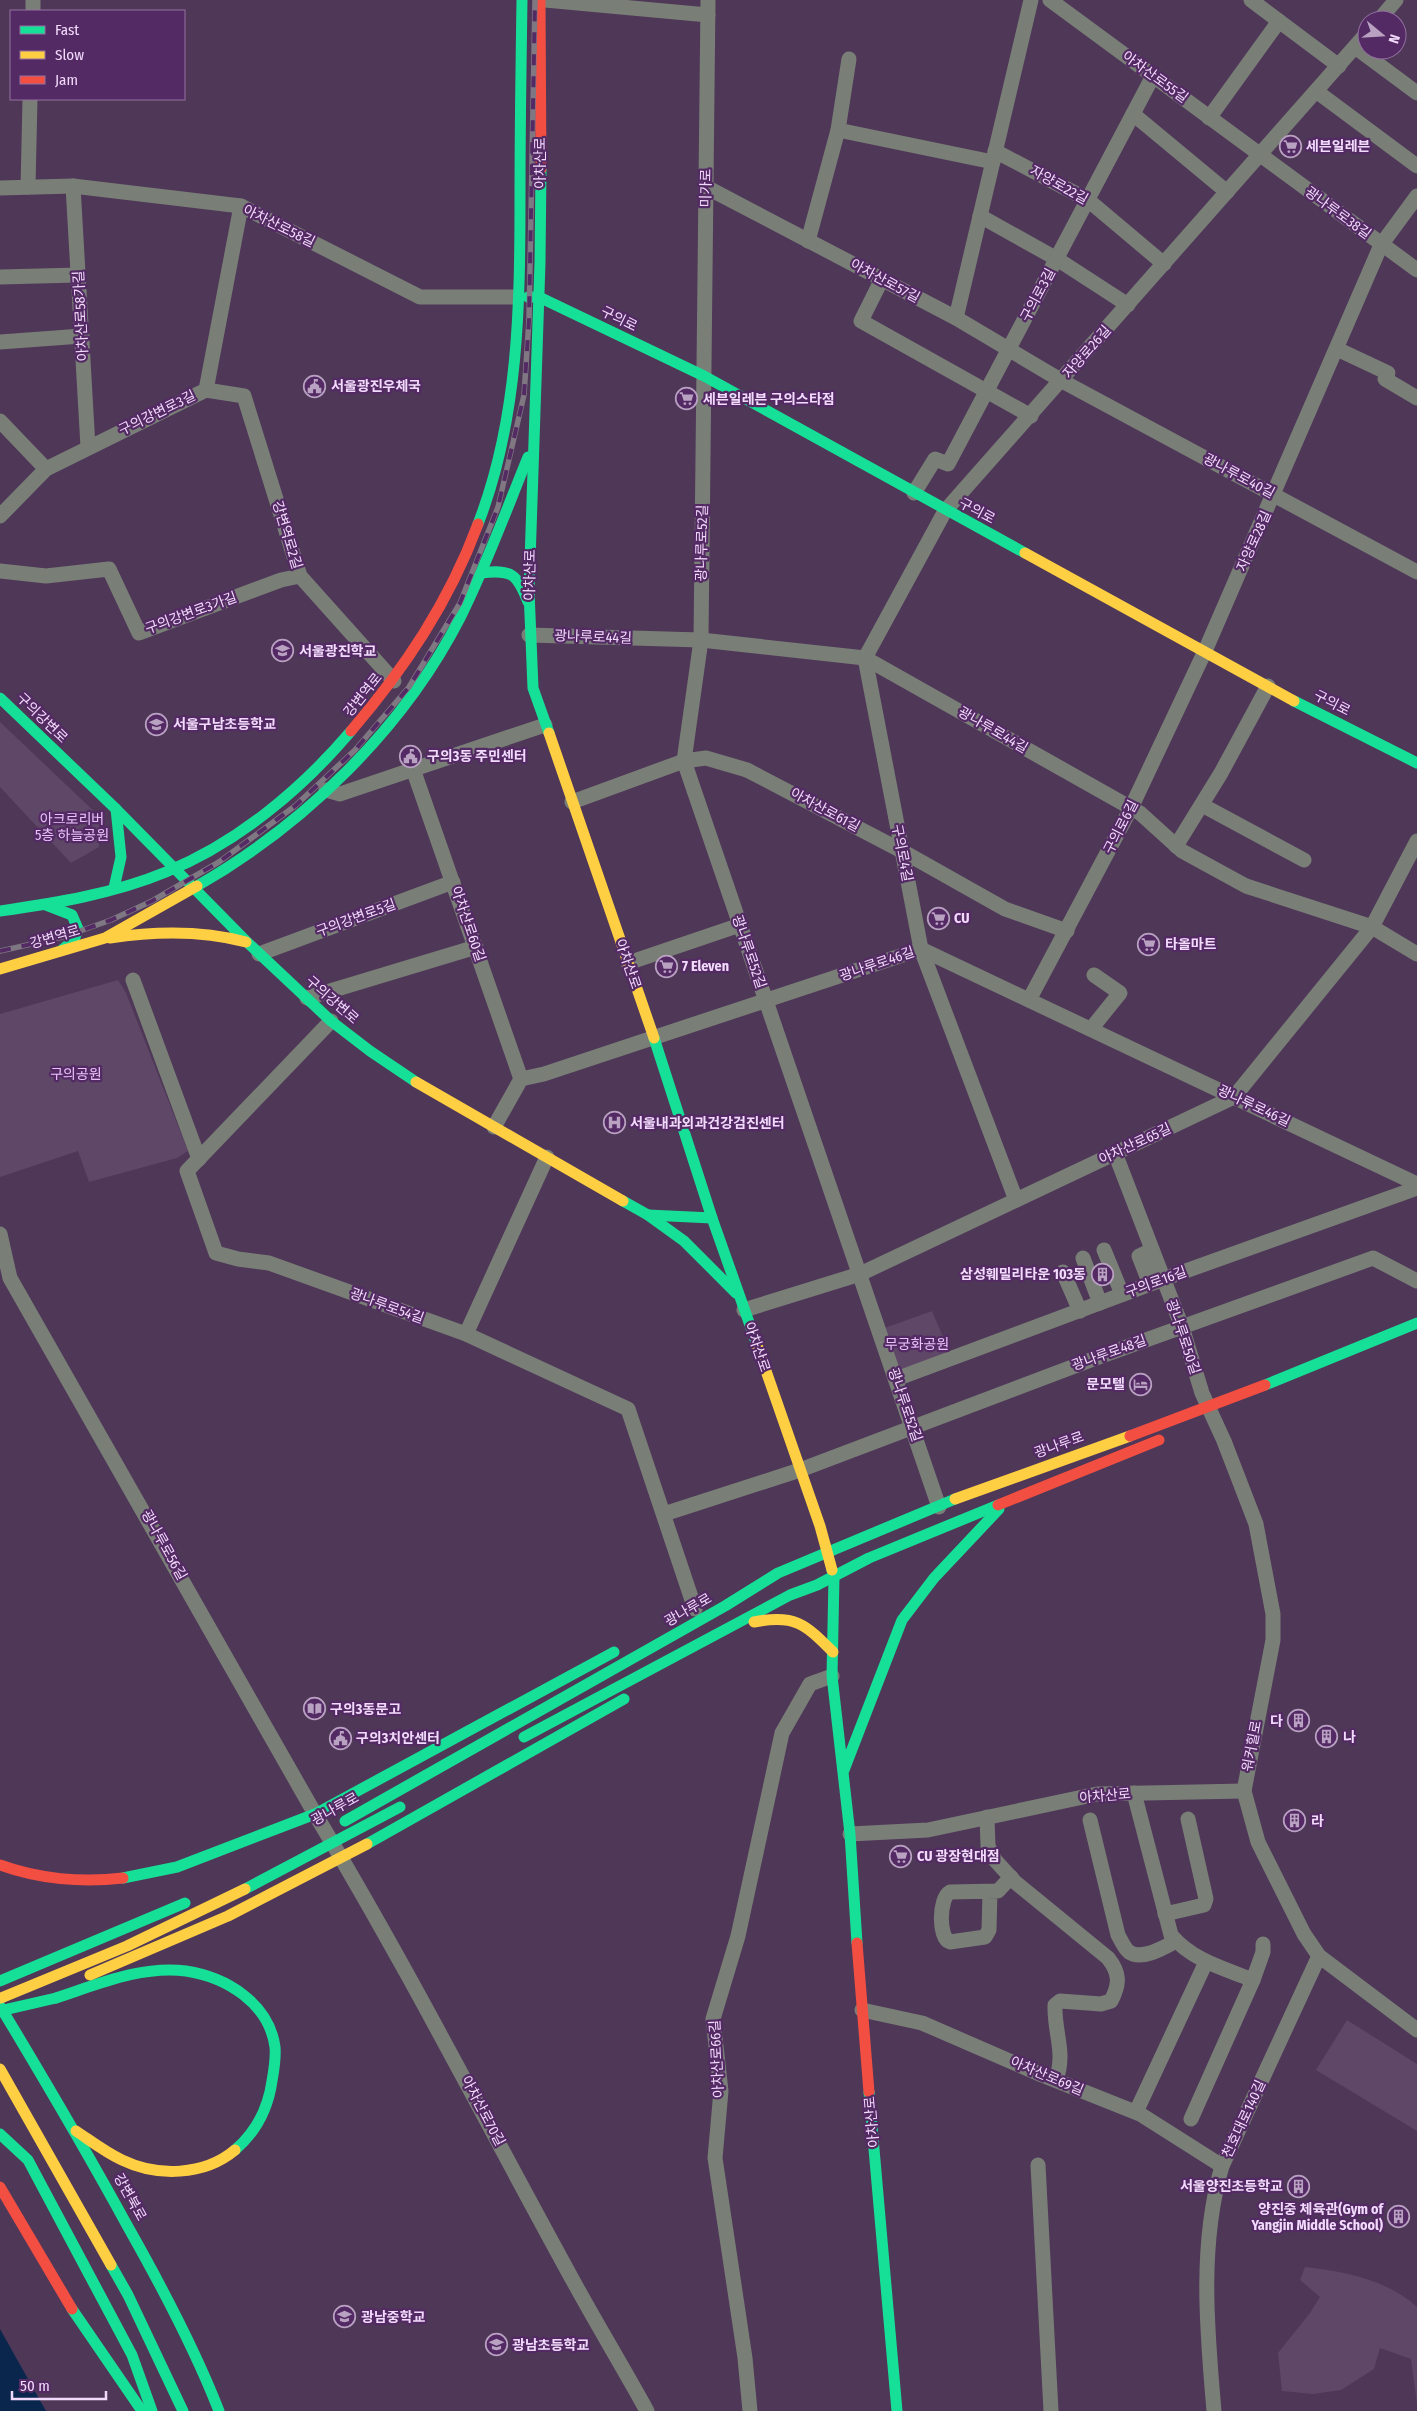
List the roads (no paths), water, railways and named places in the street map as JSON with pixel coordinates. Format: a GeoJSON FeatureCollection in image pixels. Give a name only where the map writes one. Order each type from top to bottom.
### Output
{"type":"FeatureCollection","features":[{"type":"Feature","properties":{"kind":"main road","name":"아차산로"},"geometry":{"type":"LineString","coordinates":[[518,298],[522,0]]}},
{"type":"Feature","properties":{"kind":"main road","name":"아차산로"},"geometry":{"type":"LineString","coordinates":[[540,0],[539,297],[532,445],[529,635],[533,688],[654,1038],[712,1218],[820,1526],[834,1577],[832,1676],[850,1834],[862,2010],[897,2411]]}},
{"type":"Feature","properties":{"kind":"main road"},"geometry":{"type":"LineString","coordinates":[[522,21],[540,20]]}},
{"type":"Feature","properties":{"kind":"main road","name":"구의로"},"geometry":{"type":"LineString","coordinates":[[518,298],[539,297],[704,376],[945,511],[1268,686],[1417,763]]}},
{"type":"Feature","properties":{"kind":"main road","name":"강변역로"},"geometry":{"type":"LineString","coordinates":[[0,911],[46,905],[128,884],[175,868],[214,848],[253,822],[338,748],[394,681],[423,639],[454,585],[482,518],[500,456],[514,374],[518,298]]}},
{"type":"Feature","properties":{"kind":"main road","name":"아차산로"},"geometry":{"type":"LineString","coordinates":[[514,374],[532,445]]}},
{"type":"Feature","properties":{"kind":"main road","name":"강변역로"},"geometry":{"type":"LineString","coordinates":[[0,969],[98,940],[194,889],[280,830],[326,790],[364,753],[423,679],[466,608],[532,445]]}},
{"type":"Feature","properties":{"kind":"main road"},"geometry":{"type":"LineString","coordinates":[[481,573],[508,571],[519,579],[530,607]]}},
{"type":"Feature","properties":{"kind":"main road","name":"구의강변로"},"geometry":{"type":"LineString","coordinates":[[0,698],[116,809],[259,954],[331,1021],[385,1062],[432,1092],[648,1215],[712,1218]]}},
{"type":"Feature","properties":{"kind":"main road"},"geometry":{"type":"LineString","coordinates":[[114,888],[122,867],[116,809]]}},
{"type":"Feature","properties":{"kind":"main road"},"geometry":{"type":"LineString","coordinates":[[128,884],[142,894],[146,907],[136,920]]}},
{"type":"Feature","properties":{"kind":"main road"},"geometry":{"type":"LineString","coordinates":[[46,905],[72,915],[78,929],[74,940],[62,950]]}},
{"type":"Feature","properties":{"kind":"main road"},"geometry":{"type":"LineString","coordinates":[[98,940],[180,932],[222,936],[247,942]]}},
{"type":"Feature","properties":{"kind":"main road"},"geometry":{"type":"LineString","coordinates":[[648,1215],[684,1241],[742,1304]]}},
{"type":"Feature","properties":{"kind":"main road","name":"광나루로"},"geometry":{"type":"LineString","coordinates":[[235,1881],[315,1838],[726,1606],[756,1585],[828,1551],[966,1495],[1208,1416],[1417,1323]]}},
{"type":"Feature","properties":{"kind":"main road"},"geometry":{"type":"LineString","coordinates":[[1263,1399],[1281,1391]]}},
{"type":"Feature","properties":{"kind":"main road","name":"광나루로"},"geometry":{"type":"LineString","coordinates":[[1208,1416],[1228,1412]]}},
{"type":"Feature","properties":{"kind":"main road"},"geometry":{"type":"LineString","coordinates":[[517,1741],[790,1595],[834,1577],[869,1558],[1168,1437]]}},
{"type":"Feature","properties":{"kind":"main road"},"geometry":{"type":"LineString","coordinates":[[842,1775],[868,1702],[902,1620],[940,1572],[1005,1503]]}},
{"type":"Feature","properties":{"kind":"main road"},"geometry":{"type":"LineString","coordinates":[[691,1612],[726,1594],[756,1585]]}},
{"type":"Feature","properties":{"kind":"main road"},"geometry":{"type":"LineString","coordinates":[[734,1626],[778,1617],[797,1621],[808,1627],[833,1652]]}},
{"type":"Feature","properties":{"kind":"main road"},"geometry":{"type":"LineString","coordinates":[[676,1670],[693,1660],[713,1636]]}},
{"type":"Feature","properties":{"kind":"main road"},"geometry":{"type":"LineString","coordinates":[[0,1865],[55,1879],[110,1882],[164,1872],[314,1814],[626,1646]]}},
{"type":"Feature","properties":{"kind":"main road"},"geometry":{"type":"LineString","coordinates":[[0,2006],[46,1992],[127,1961],[203,1927],[343,1858],[632,1694]]}},
{"type":"Feature","properties":{"kind":"main road","name":"광나루로"},"geometry":{"type":"LineString","coordinates":[[0,2006],[198,1912],[408,1802]]}},
{"type":"Feature","properties":{"kind":"main road"},"geometry":{"type":"LineString","coordinates":[[0,1982],[195,1899]]}},
{"type":"Feature","properties":{"kind":"main road"},"geometry":{"type":"LineString","coordinates":[[0,2006],[56,1998],[123,1977],[174,1970],[208,1976],[238,1988],[260,2012],[275,2046],[273,2087],[264,2117],[247,2142],[228,2158],[201,2167],[161,2171],[128,2163],[76,2131]]}},
{"type":"Feature","properties":{"kind":"main road","name":"강변북로"},"geometry":{"type":"LineString","coordinates":[[0,2006],[76,2131],[159,2281],[203,2367],[219,2411]]}},
{"type":"Feature","properties":{"kind":"main road"},"geometry":{"type":"LineString","coordinates":[[0,2069],[128,2294],[183,2411]]}},
{"type":"Feature","properties":{"kind":"main road"},"geometry":{"type":"LineString","coordinates":[[0,2134],[28,2160],[132,2355],[152,2411]]}},
{"type":"Feature","properties":{"kind":"main road"},"geometry":{"type":"LineString","coordinates":[[0,2187],[80,2324],[142,2411]]}},
{"type":"Feature","properties":{"kind":"street"},"geometry":{"type":"LineString","coordinates":[[546,0],[708,7]]}},
{"type":"Feature","properties":{"kind":"street"},"geometry":{"type":"LineString","coordinates":[[956,318],[1031,0]]}},
{"type":"Feature","properties":{"kind":"street","name":"아차산로55길"},"geometry":{"type":"LineString","coordinates":[[1050,0],[1260,155]]}},
{"type":"Feature","properties":{"kind":"street"},"geometry":{"type":"LineString","coordinates":[[1251,0],[1339,66]]}},
{"type":"Feature","properties":{"kind":"street"},"geometry":{"type":"LineString","coordinates":[[1388,10],[1396,0]]}},
{"type":"Feature","properties":{"kind":"street","name":"미가로"},"geometry":{"type":"LineString","coordinates":[[704,376],[708,7]]}},
{"type":"Feature","properties":{"kind":"street"},"geometry":{"type":"LineString","coordinates":[[1209,118],[1279,21]]}},
{"type":"Feature","properties":{"kind":"street"},"geometry":{"type":"LineString","coordinates":[[1355,47],[1417,93]]}},
{"type":"Feature","properties":{"kind":"street","name":"자양로26길"},"geometry":{"type":"LineString","coordinates":[[945,511],[1062,381],[1355,47]]}},
{"type":"Feature","properties":{"kind":"street"},"geometry":{"type":"LineString","coordinates":[[808,241],[838,130],[849,59]]}},
{"type":"Feature","properties":{"kind":"street","name":"구의로3길"},"geometry":{"type":"LineString","coordinates":[[914,493],[935,459],[948,464],[1153,76]]}},
{"type":"Feature","properties":{"kind":"street"},"geometry":{"type":"LineString","coordinates":[[1316,91],[1417,166]]}},
{"type":"Feature","properties":{"kind":"street"},"geometry":{"type":"LineString","coordinates":[[28,188],[30,100]]}},
{"type":"Feature","properties":{"kind":"street"},"geometry":{"type":"LineString","coordinates":[[1133,114],[1227,192]]}},
{"type":"Feature","properties":{"kind":"street","name":"자양로22길"},"geometry":{"type":"LineString","coordinates":[[838,130],[994,156],[1088,200],[1164,264]]}},
{"type":"Feature","properties":{"kind":"street","name":"광나루로38길"},"geometry":{"type":"LineString","coordinates":[[1260,155],[1417,270]]}},
{"type":"Feature","properties":{"kind":"street","name":"아차산로58길"},"geometry":{"type":"LineString","coordinates":[[0,188],[73,186],[241,206],[420,297],[518,298]]}},
{"type":"Feature","properties":{"kind":"street","name":"아차산로58가길"},"geometry":{"type":"LineString","coordinates":[[73,186],[88,447]]}},
{"type":"Feature","properties":{"kind":"street","name":"아차산로57길"},"geometry":{"type":"LineString","coordinates":[[706,187],[956,318],[1062,381]]}},
{"type":"Feature","properties":{"kind":"street","name":"자양로28길"},"geometry":{"type":"LineString","coordinates":[[1206,651],[1381,245],[1417,196]]}},
{"type":"Feature","properties":{"kind":"street","name":"구의강변로3길"},"geometry":{"type":"LineString","coordinates":[[2,510],[46,469],[206,390],[241,206]]}},
{"type":"Feature","properties":{"kind":"street"},"geometry":{"type":"LineString","coordinates":[[980,216],[1057,260],[1128,305]]}},
{"type":"Feature","properties":{"kind":"street"},"geometry":{"type":"LineString","coordinates":[[0,278],[78,274]]}},
{"type":"Feature","properties":{"kind":"street"},"geometry":{"type":"LineString","coordinates":[[882,279],[861,321],[988,390],[1031,416]]}},
{"type":"Feature","properties":{"kind":"street"},"geometry":{"type":"LineString","coordinates":[[0,342],[82,336]]}},
{"type":"Feature","properties":{"kind":"street"},"geometry":{"type":"LineString","coordinates":[[1337,349],[1386,376],[1417,398]]}},
{"type":"Feature","properties":{"kind":"street","name":"광나루로52길"},"geometry":{"type":"LineString","coordinates":[[704,376],[700,640],[684,761],[939,1507]]}},
{"type":"Feature","properties":{"kind":"street","name":"광나루로40길"},"geometry":{"type":"LineString","coordinates":[[1062,381],[1417,572]]}},
{"type":"Feature","properties":{"kind":"street","name":"강변역로2길"},"geometry":{"type":"LineString","coordinates":[[206,390],[244,396],[300,576],[394,681]]}},
{"type":"Feature","properties":{"kind":"street"},"geometry":{"type":"LineString","coordinates":[[0,422],[46,469]]}},
{"type":"Feature","properties":{"kind":"street"},"geometry":{"type":"LineString","coordinates":[[865,658],[945,511]]}},
{"type":"Feature","properties":{"kind":"street","name":"구의강변로3가길"},"geometry":{"type":"LineString","coordinates":[[0,571],[46,576],[109,569],[140,633],[282,580],[300,576]]}},
{"type":"Feature","properties":{"kind":"street","name":"광나루로44길"},"geometry":{"type":"LineString","coordinates":[[529,635],[700,640],[865,658],[1140,813],[1182,851],[1246,886],[1372,927],[1417,954]]}},
{"type":"Feature","properties":{"kind":"street","name":"구의로6길"},"geometry":{"type":"LineString","coordinates":[[1029,1000],[1131,808],[1206,651]]}},
{"type":"Feature","properties":{"kind":"street","name":"구의로4길"},"geometry":{"type":"LineString","coordinates":[[865,658],[921,949],[1016,1200]]}},
{"type":"Feature","properties":{"kind":"street"},"geometry":{"type":"LineString","coordinates":[[1176,846],[1202,805],[1268,686]]}},
{"type":"Feature","properties":{"kind":"street"},"geometry":{"type":"LineString","coordinates":[[326,790],[340,794],[545,725]]}},
{"type":"Feature","properties":{"kind":"street","name":"아차산로61길"},"geometry":{"type":"LineString","coordinates":[[572,802],[684,761],[706,758],[748,770],[902,851],[1005,909],[1067,931]]}},
{"type":"Feature","properties":{"kind":"street","name":"아차산로60길"},"geometry":{"type":"LineString","coordinates":[[414,770],[521,1079]]}},
{"type":"Feature","properties":{"kind":"street"},"geometry":{"type":"LineString","coordinates":[[1202,805],[1304,860]]}},
{"type":"Feature","properties":{"kind":"street","name":"아차산로65길"},"geometry":{"type":"LineString","coordinates":[[742,1304],[860,1274],[1234,1097],[1372,927],[1417,841]]}},
{"type":"Feature","properties":{"kind":"street","name":"구의강변로5길"},"geometry":{"type":"LineString","coordinates":[[259,954],[453,882]]}},
{"type":"Feature","properties":{"kind":"street"},"geometry":{"type":"LineString","coordinates":[[628,963],[740,925]]}},
{"type":"Feature","properties":{"kind":"street"},"geometry":{"type":"LineString","coordinates":[[307,998],[476,947]]}},
{"type":"Feature","properties":{"kind":"street","name":"광나루로46길"},"geometry":{"type":"LineString","coordinates":[[521,1079],[544,1074],[921,949],[1417,1184]]}},
{"type":"Feature","properties":{"kind":"street"},"geometry":{"type":"LineString","coordinates":[[1091,1029],[1120,992],[1094,975]]}},
{"type":"Feature","properties":{"kind":"street"},"geometry":{"type":"LineString","coordinates":[[133,980],[199,1159]]}},
{"type":"Feature","properties":{"kind":"street","name":"광나루로54길"},"geometry":{"type":"LineString","coordinates":[[331,1021],[187,1171],[216,1253],[238,1259],[269,1263],[466,1334],[628,1409],[664,1514],[691,1612]]}},
{"type":"Feature","properties":{"kind":"street"},"geometry":{"type":"LineString","coordinates":[[494,1127],[521,1079]]}},
{"type":"Feature","properties":{"kind":"street","name":"광나루로50길"},"geometry":{"type":"LineString","coordinates":[[1115,1154],[1152,1250],[1156,1282],[1182,1327],[1208,1416]]}},
{"type":"Feature","properties":{"kind":"street"},"geometry":{"type":"LineString","coordinates":[[466,1334],[547,1158]]}},
{"type":"Feature","properties":{"kind":"street","name":"구의로16길"},"geometry":{"type":"LineString","coordinates":[[896,1379],[1080,1312],[1122,1294],[1417,1188]]}},
{"type":"Feature","properties":{"kind":"street","name":"광나루로56길"},"geometry":{"type":"LineString","coordinates":[[0,1234],[5,1274],[314,1814]]}},
{"type":"Feature","properties":{"kind":"street"},"geometry":{"type":"LineString","coordinates":[[1104,1250],[1122,1294]]}},
{"type":"Feature","properties":{"kind":"street"},"geometry":{"type":"LineString","coordinates":[[1083,1258],[1100,1303]]}},
{"type":"Feature","properties":{"kind":"street","name":"광나루로48길"},"geometry":{"type":"LineString","coordinates":[[800,1470],[1182,1327],[1373,1258],[1417,1281]]}},
{"type":"Feature","properties":{"kind":"street"},"geometry":{"type":"LineString","coordinates":[[1063,1272],[1080,1312]]}},
{"type":"Feature","properties":{"kind":"street","name":"워커힐로"},"geometry":{"type":"LineString","coordinates":[[1208,1416],[1224,1440],[1256,1524],[1273,1614],[1273,1640],[1244,1791],[1258,1842],[1304,1934],[1319,1956],[1417,2030]]}},
{"type":"Feature","properties":{"kind":"street"},"geometry":{"type":"LineString","coordinates":[[664,1514],[800,1470]]}},
{"type":"Feature","properties":{"kind":"street","name":"아차산로66길"},"geometry":{"type":"LineString","coordinates":[[750,2411],[745,2358],[716,2158],[721,2092],[713,2019],[738,1936],[782,1733],[810,1684],[832,1676]]}},
{"type":"Feature","properties":{"kind":"street","name":"아차산로"},"geometry":{"type":"LineString","coordinates":[[850,1834],[928,1830],[1097,1794],[1244,1791]]}},
{"type":"Feature","properties":{"kind":"street"},"geometry":{"type":"LineString","coordinates":[[1134,1793],[1164,1914],[1171,1934],[1183,1949],[1206,1962],[1253,1980]]}},
{"type":"Feature","properties":{"kind":"street","name":"아차산로70길"},"geometry":{"type":"LineString","coordinates":[[314,1814],[343,1858],[454,2056],[576,2286],[647,2411]]}},
{"type":"Feature","properties":{"kind":"street"},"geometry":{"type":"LineString","coordinates":[[987,1817],[988,1846],[996,1860],[1010,1877],[1108,1958],[1117,1970],[1119,1978],[1110,2001],[1102,2004],[1060,2001],[1055,2005],[1054,2020],[1061,2048],[1061,2063],[1056,2080]]}},
{"type":"Feature","properties":{"kind":"street"},"geometry":{"type":"LineString","coordinates":[[1164,1914],[1198,1908],[1204,1905],[1206,1899],[1188,1819]]}},
{"type":"Feature","properties":{"kind":"street"},"geometry":{"type":"LineString","coordinates":[[1090,1820],[1118,1935],[1128,1951],[1134,1954],[1144,1954],[1159,1950],[1176,1941]]}},
{"type":"Feature","properties":{"kind":"street"},"geometry":{"type":"LineString","coordinates":[[990,1892],[1003,1887],[1010,1877]]}},
{"type":"Feature","properties":{"kind":"street"},"geometry":{"type":"LineString","coordinates":[[1191,2119],[1253,1980],[1263,1952],[1263,1944]]}},
{"type":"Feature","properties":{"kind":"street","name":"천호대로140길"},"geometry":{"type":"LineString","coordinates":[[1214,2411],[1208,2346],[1207,2249],[1213,2195],[1222,2166],[1319,1956]]}},
{"type":"Feature","properties":{"kind":"street"},"geometry":{"type":"LineString","coordinates":[[1136,2112],[1206,1962]]}},
{"type":"Feature","properties":{"kind":"street","name":"아차산로69길"},"geometry":{"type":"LineString","coordinates":[[862,2010],[922,2022],[1056,2080],[1136,2112],[1222,2166]]}},
{"type":"Feature","properties":{"kind":"street"},"geometry":{"type":"LineString","coordinates":[[1038,2165],[1051,2411]]}},
{"type":"Feature","properties":{"kind":"water"},"geometry":{"type":"Polygon","coordinates":[[[0,2329],[46,2411],[0,2411],[0,2329]]]}},
{"type":"Feature","properties":{"kind":"railway"},"geometry":{"type":"LineString","coordinates":[[0,951],[63,937],[111,920],[152,901],[219,862],[295,806],[355,750],[409,687],[460,603],[498,507],[524,395],[529,320],[535,0]]}},
{"type":"Feature","properties":{"kind":"place","name":"세븐일레븐"},"geometry":{"type":"Point","coordinates":[1290,146]}},
{"type":"Feature","properties":{"kind":"place","name":"서울광진우체국"},"geometry":{"type":"Point","coordinates":[315,386]}},
{"type":"Feature","properties":{"kind":"place","name":"세븐일레븐 구의스타점"},"geometry":{"type":"Point","coordinates":[687,399]}},
{"type":"Feature","properties":{"kind":"place","name":"서울광진학교"},"geometry":{"type":"Point","coordinates":[283,651]}},
{"type":"Feature","properties":{"kind":"place","name":"서울구남초등학교"},"geometry":{"type":"Point","coordinates":[157,724]}},
{"type":"Feature","properties":{"kind":"place","name":"구의3동 주민센터"},"geometry":{"type":"Point","coordinates":[411,756]}},
{"type":"Feature","properties":{"kind":"place","name":"CU"},"geometry":{"type":"Point","coordinates":[938,918]}},
{"type":"Feature","properties":{"kind":"place","name":"타올마트"},"geometry":{"type":"Point","coordinates":[1149,944]}},
{"type":"Feature","properties":{"kind":"place","name":"7 Eleven"},"geometry":{"type":"Point","coordinates":[666,966]}},
{"type":"Feature","properties":{"kind":"place","name":"서울내과외과건강검진센터"},"geometry":{"type":"Point","coordinates":[614,1123]}},
{"type":"Feature","properties":{"kind":"place","name":"삼성훼밀리타운 103동"},"geometry":{"type":"Point","coordinates":[1102,1274]}},
{"type":"Feature","properties":{"kind":"place","name":"문모텔"},"geometry":{"type":"Point","coordinates":[1141,1384]}},
{"type":"Feature","properties":{"kind":"place","name":"구의3동문고"},"geometry":{"type":"Point","coordinates":[314,1709]}},
{"type":"Feature","properties":{"kind":"place","name":"다"},"geometry":{"type":"Point","coordinates":[1299,1721]}},
{"type":"Feature","properties":{"kind":"place","name":"나"},"geometry":{"type":"Point","coordinates":[1327,1737]}},
{"type":"Feature","properties":{"kind":"place","name":"구의3치안센터"},"geometry":{"type":"Point","coordinates":[340,1738]}},
{"type":"Feature","properties":{"kind":"place","name":"라"},"geometry":{"type":"Point","coordinates":[1295,1821]}},
{"type":"Feature","properties":{"kind":"place","name":"CU 광장현대점"},"geometry":{"type":"Point","coordinates":[901,1856]}},
{"type":"Feature","properties":{"kind":"place","name":"서울양진초등학교"},"geometry":{"type":"Point","coordinates":[1299,2186]}},
{"type":"Feature","properties":{"kind":"place","name":"양진중 체육관(Gym of Yangjin Middle School)"},"geometry":{"type":"Point","coordinates":[1399,2217]}},
{"type":"Feature","properties":{"kind":"place","name":"광남중학교"},"geometry":{"type":"Point","coordinates":[345,2317]}},
{"type":"Feature","properties":{"kind":"place","name":"광남초등학교"},"geometry":{"type":"Point","coordinates":[496,2345]}},
{"type":"Feature","properties":{"kind":"park label","name":"아크로리버 5층 하늘공원"},"geometry":{"type":"Point","coordinates":[72,828]}},
{"type":"Feature","properties":{"kind":"park label","name":"구의공원"},"geometry":{"type":"Point","coordinates":[76,1074]}},
{"type":"Feature","properties":{"kind":"park label","name":"무궁화공원"},"geometry":{"type":"Point","coordinates":[917,1344]}}]}
